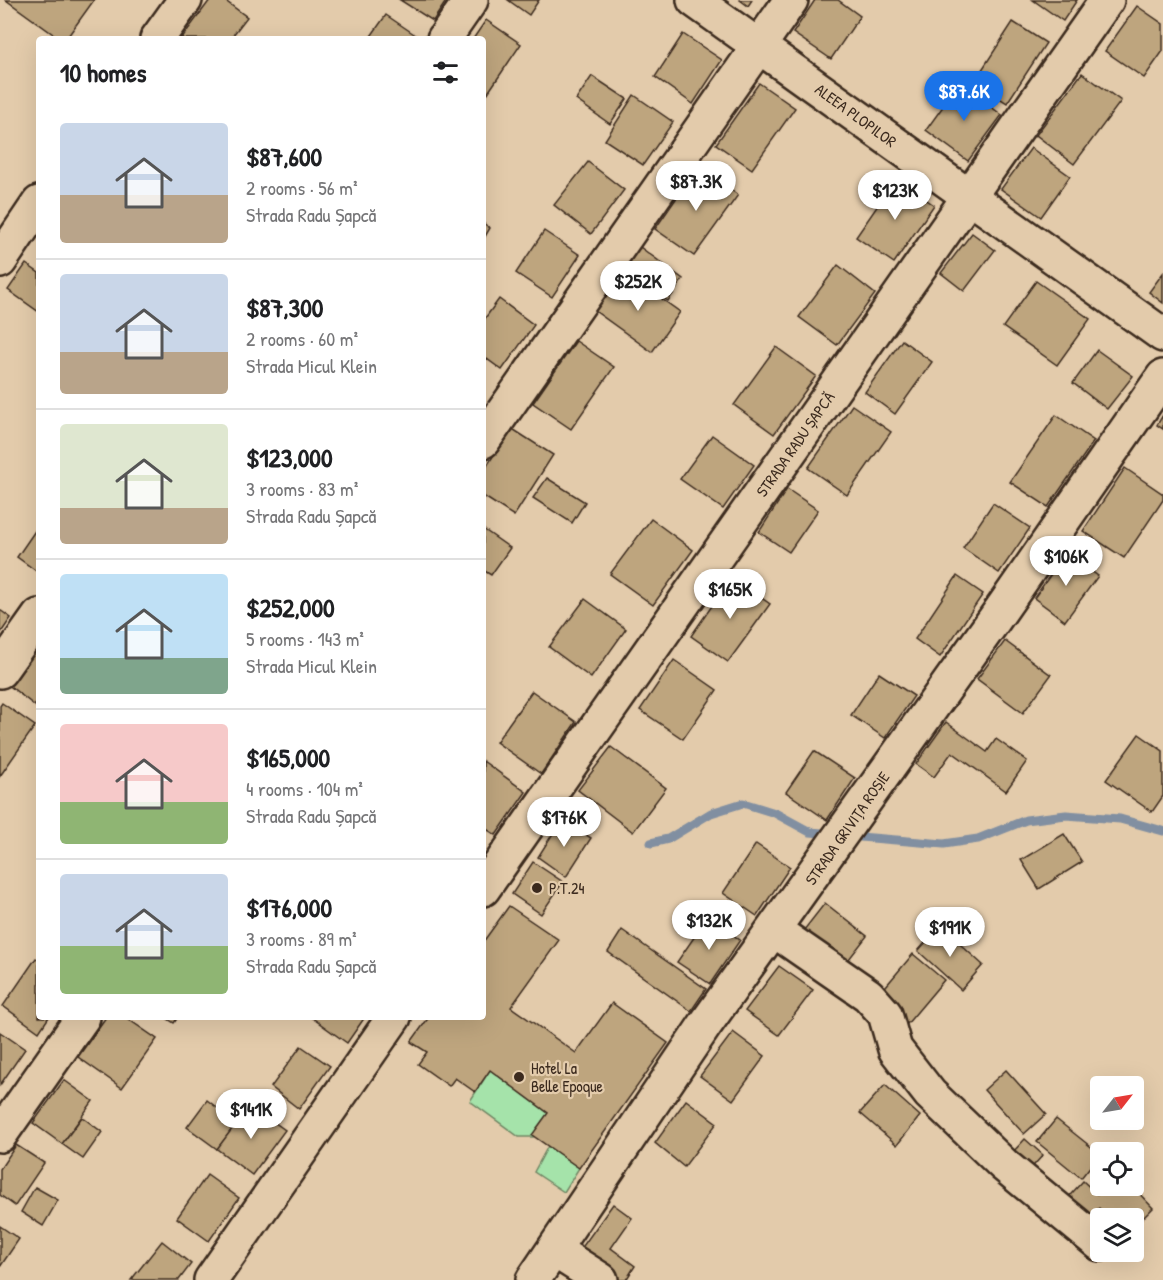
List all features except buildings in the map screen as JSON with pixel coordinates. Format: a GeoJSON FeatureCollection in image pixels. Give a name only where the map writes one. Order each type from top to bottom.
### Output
{"type":"FeatureCollection","features":[{"type":"Feature","properties":{"kind":"street"},"geometry":{"type":"LineString","coordinates":[[159,36],[185,0]]}},
{"type":"Feature","properties":{"kind":"street"},"geometry":{"type":"LineString","coordinates":[[446,36],[471,0]]}},
{"type":"Feature","properties":{"kind":"street","name":"ALEEA PLOPILOR"},"geometry":{"type":"LineString","coordinates":[[694,0],[1163,335]]}},
{"type":"Feature","properties":{"kind":"street"},"geometry":{"type":"LineString","coordinates":[[486,437],[791,0]]}},
{"type":"Feature","properties":{"kind":"street","name":"STRADA RADU ȘAPCĂ"},"geometry":{"type":"LineString","coordinates":[[486,885],[1107,0]]}},
{"type":"Feature","properties":{"kind":"street"},"geometry":{"type":"LineString","coordinates":[[0,261],[36,207]]}},
{"type":"Feature","properties":{"kind":"street","name":"STRADA GRIVIȚA ROȘIE"},"geometry":{"type":"LineString","coordinates":[[534,1280],[705,1025],[1056,533],[1163,377]]}},
{"type":"Feature","properties":{"kind":"street"},"geometry":{"type":"LineString","coordinates":[[0,671],[36,620]]}},
{"type":"Feature","properties":{"kind":"street"},"geometry":{"type":"LineString","coordinates":[[774,930],[868,995],[885,1014],[895,1049],[930,1094],[1004,1165],[1090,1236]]}},
{"type":"Feature","properties":{"kind":"street"},"geometry":{"type":"LineString","coordinates":[[0,1135],[81,1020]]}},
{"type":"Feature","properties":{"kind":"street"},"geometry":{"type":"LineString","coordinates":[[211,1280],[392,1020]]}},
{"type":"Feature","properties":{"kind":"street"},"geometry":{"type":"LineString","coordinates":[[554,1250],[601,1280]]}},
{"type":"Feature","properties":{"kind":"green space"},"geometry":{"type":"Polygon","coordinates":[[[490,1070],[548,1113],[536,1129],[541,1133],[533,1137],[519,1137],[470,1101],[490,1070]]]}},
{"type":"Feature","properties":{"kind":"green space"},"geometry":{"type":"Polygon","coordinates":[[[548,1146],[579,1168],[564,1192],[534,1172],[548,1146]]]}},
{"type":"Feature","properties":{"kind":"waterway"},"geometry":{"type":"LineString","coordinates":[[651,843],[668,839],[711,813],[743,803],[775,813],[810,832],[834,834]]}},
{"type":"Feature","properties":{"kind":"waterway"},"geometry":{"type":"LineString","coordinates":[[848,836],[944,844],[978,839],[1026,820],[1066,815],[1120,819],[1163,831]]}},
{"type":"Feature","properties":{"kind":"place","name":"P.T.24"},"geometry":{"type":"Point","coordinates":[537,888]}},
{"type":"Feature","properties":{"kind":"place","name":"Hotel La Belle Epoque"},"geometry":{"type":"Point","coordinates":[519,1077]}}]}
